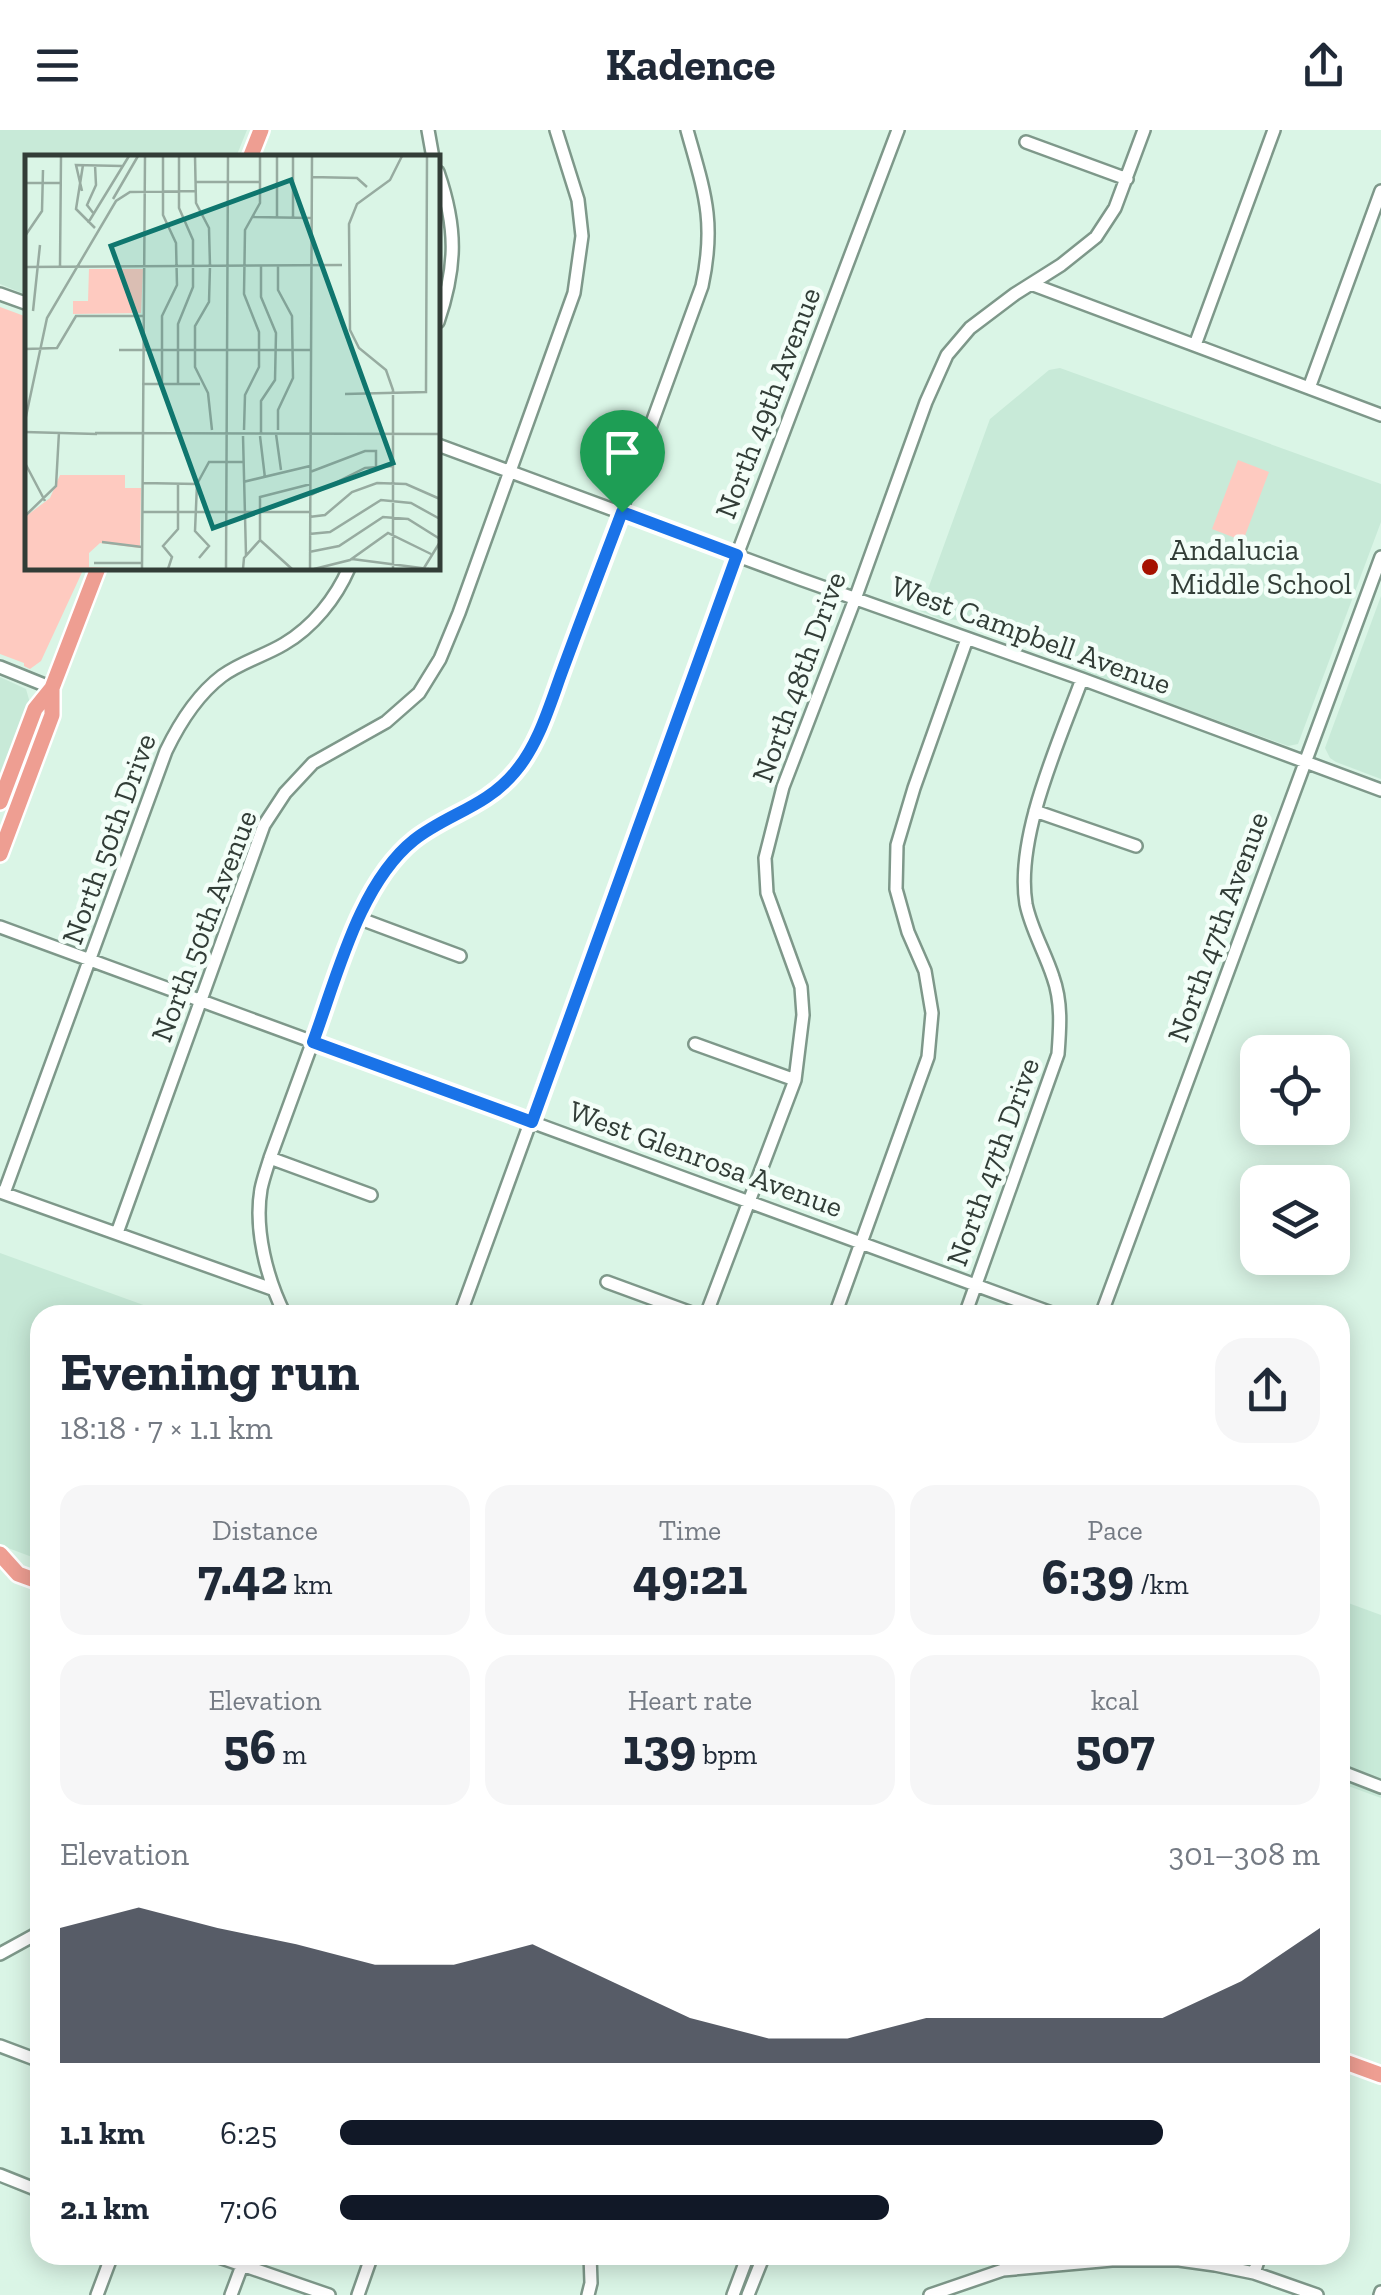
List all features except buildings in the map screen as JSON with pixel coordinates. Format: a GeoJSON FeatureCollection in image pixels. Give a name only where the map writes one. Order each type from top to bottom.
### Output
{"type":"FeatureCollection","features":[{"type":"Feature","properties":{"kind":"main road"},"geometry":{"type":"LineString","coordinates":[[251,155],[260,130]]}},
{"type":"Feature","properties":{"kind":"main road"},"geometry":{"type":"LineString","coordinates":[[0,802],[35,709],[52,688],[97,570]]}},
{"type":"Feature","properties":{"kind":"main road"},"geometry":{"type":"LineString","coordinates":[[0,854],[52,715],[52,688]]}},
{"type":"Feature","properties":{"kind":"main road"},"geometry":{"type":"LineString","coordinates":[[0,1554],[18,1574],[30,1578]]}},
{"type":"Feature","properties":{"kind":"main road"},"geometry":{"type":"LineString","coordinates":[[0,1579],[18,1574]]}},
{"type":"Feature","properties":{"kind":"main road"},"geometry":{"type":"LineString","coordinates":[[1350,2064],[1381,2075]]}},
{"type":"Feature","properties":{"kind":"street"},"geometry":{"type":"LineString","coordinates":[[428,130],[432,155]]}},
{"type":"Feature","properties":{"kind":"street","name":"North 50th Avenue"},"geometry":{"type":"LineString","coordinates":[[116,1233],[264,825],[285,792],[313,763],[386,722],[419,693],[459,613],[574,293],[582,236],[578,200],[556,130]]}},
{"type":"Feature","properties":{"kind":"street"},"geometry":{"type":"LineString","coordinates":[[280,1305],[272,1288],[260,1226],[261,1190],[358,918],[376,884],[413,841],[478,805],[514,774],[528,755],[622,512],[698,298],[709,234],[706,198],[687,130]]}},
{"type":"Feature","properties":{"kind":"street","name":"North 49th Avenue"},"geometry":{"type":"LineString","coordinates":[[464,1305],[737,555],[898,130]]}},
{"type":"Feature","properties":{"kind":"street","name":"North 48th Drive"},"geometry":{"type":"LineString","coordinates":[[710,1305],[795,1080],[803,1016],[801,987],[767,892],[765,858],[783,787],[946,355],[970,328],[1096,237],[1115,208],[1144,130]]}},
{"type":"Feature","properties":{"kind":"street"},"geometry":{"type":"LineString","coordinates":[[1195,345],[1274,130]]}},
{"type":"Feature","properties":{"kind":"street"},"geometry":{"type":"LineString","coordinates":[[1026,142],[1127,179]]}},
{"type":"Feature","properties":{"kind":"street"},"geometry":{"type":"LineString","coordinates":[[440,178],[450,206],[454,246],[440,311]]}},
{"type":"Feature","properties":{"kind":"street"},"geometry":{"type":"LineString","coordinates":[[1309,388],[1381,191]]}},
{"type":"Feature","properties":{"kind":"street"},"geometry":{"type":"LineString","coordinates":[[1031,284],[1381,415]]}},
{"type":"Feature","properties":{"kind":"street"},"geometry":{"type":"LineString","coordinates":[[0,294],[25,303]]}},
{"type":"Feature","properties":{"kind":"street","name":"West Campbell Avenue"},"geometry":{"type":"LineString","coordinates":[[440,446],[1381,790]]}},
{"type":"Feature","properties":{"kind":"street","name":"North 47th Avenue"},"geometry":{"type":"LineString","coordinates":[[1105,1305],[1381,556]]}},
{"type":"Feature","properties":{"kind":"street","name":"North 50th Drive"},"geometry":{"type":"LineString","coordinates":[[2,1193],[175,732],[197,700],[219,678],[284,644],[310,624],[334,596],[348,570]]}},
{"type":"Feature","properties":{"kind":"street"},"geometry":{"type":"LineString","coordinates":[[839,1305],[928,1057],[932,1014],[925,972],[896,889],[896,846],[967,639]]}},
{"type":"Feature","properties":{"kind":"street"},"geometry":{"type":"LineString","coordinates":[[0,667],[52,688]]}},
{"type":"Feature","properties":{"kind":"street","name":"North 47th Drive"},"geometry":{"type":"LineString","coordinates":[[969,1305],[1058,1054],[1060,1026],[1055,980],[1026,901],[1027,842],[1082,679]]}},
{"type":"Feature","properties":{"kind":"street"},"geometry":{"type":"LineString","coordinates":[[1035,810],[1136,846]]}},
{"type":"Feature","properties":{"kind":"street"},"geometry":{"type":"LineString","coordinates":[[358,918],[460,956]]}},
{"type":"Feature","properties":{"kind":"street","name":"West Glenrosa Avenue"},"geometry":{"type":"LineString","coordinates":[[0,926],[1031,1305]]}},
{"type":"Feature","properties":{"kind":"street"},"geometry":{"type":"LineString","coordinates":[[695,1044],[795,1080]]}},
{"type":"Feature","properties":{"kind":"street"},"geometry":{"type":"LineString","coordinates":[[270,1158],[371,1195]]}},
{"type":"Feature","properties":{"kind":"street"},"geometry":{"type":"LineString","coordinates":[[2,1193],[272,1288]]}},
{"type":"Feature","properties":{"kind":"street"},"geometry":{"type":"LineString","coordinates":[[607,1282],[670,1305]]}},
{"type":"Feature","properties":{"kind":"street"},"geometry":{"type":"LineString","coordinates":[[1350,1776],[1381,1787]]}},
{"type":"Feature","properties":{"kind":"street"},"geometry":{"type":"LineString","coordinates":[[0,1954],[30,1938]]}},
{"type":"Feature","properties":{"kind":"street"},"geometry":{"type":"LineString","coordinates":[[0,2046],[30,2057]]}},
{"type":"Feature","properties":{"kind":"street"},"geometry":{"type":"LineString","coordinates":[[0,2176],[30,2186]]}},
{"type":"Feature","properties":{"kind":"street"},"geometry":{"type":"LineString","coordinates":[[97,2295],[108,2265]]}},
{"type":"Feature","properties":{"kind":"street"},"geometry":{"type":"LineString","coordinates":[[231,2295],[242,2265]]}},
{"type":"Feature","properties":{"kind":"street"},"geometry":{"type":"LineString","coordinates":[[256,2265],[329,2295]]}},
{"type":"Feature","properties":{"kind":"street"},"geometry":{"type":"LineString","coordinates":[[358,2295],[368,2265]]}},
{"type":"Feature","properties":{"kind":"street"},"geometry":{"type":"LineString","coordinates":[[588,2295],[590,2265]]}},
{"type":"Feature","properties":{"kind":"street"},"geometry":{"type":"LineString","coordinates":[[733,2295],[744,2265]]}},
{"type":"Feature","properties":{"kind":"street"},"geometry":{"type":"LineString","coordinates":[[748,2295],[760,2265]]}},
{"type":"Feature","properties":{"kind":"street"},"geometry":{"type":"LineString","coordinates":[[930,2295],[1003,2270],[1048,2265]]}},
{"type":"Feature","properties":{"kind":"street"},"geometry":{"type":"LineString","coordinates":[[1208,2265],[1254,2273],[1316,2295]]}},
{"type":"Feature","properties":{"kind":"street"},"geometry":{"type":"LineString","coordinates":[[1254,2273],[1257,2265]]}},
{"type":"Feature","properties":{"kind":"shaded area"},"geometry":{"type":"Polygon","coordinates":[[[0,130],[247,130],[237,155],[25,155],[25,294],[0,284],[0,130]]]}},
{"type":"Feature","properties":{"kind":"shaded area"},"geometry":{"type":"Polygon","coordinates":[[[0,307],[25,316],[25,570],[83,570],[41,661],[30,669],[0,654],[0,307]]]}},
{"type":"Feature","properties":{"kind":"shaded area","name":"Andalucia Middle School"},"geometry":{"type":"Polygon","coordinates":[[[1060,368],[1381,484],[1381,522],[1298,744],[1288,746],[1070,667],[1036,647],[960,620],[940,619],[920,611],[990,419],[1049,370],[1060,368]]]}},
{"type":"Feature","properties":{"kind":"shaded area"},"geometry":{"type":"Polygon","coordinates":[[[1238,460],[1269,472],[1243,541],[1212,529],[1238,460]]]}},
{"type":"Feature","properties":{"kind":"shaded area"},"geometry":{"type":"Polygon","coordinates":[[[1381,596],[1381,779],[1336,762],[1325,748],[1381,596]]]}},
{"type":"Feature","properties":{"kind":"shaded area"},"geometry":{"type":"Polygon","coordinates":[[[0,677],[26,689],[30,703],[0,776],[0,677]]]}},
{"type":"Feature","properties":{"kind":"shaded area"},"geometry":{"type":"Polygon","coordinates":[[[0,1253],[143,1305],[30,1305],[30,1556],[0,1545],[0,1253]]]}},
{"type":"Feature","properties":{"kind":"shaded area"},"geometry":{"type":"Polygon","coordinates":[[[1350,1604],[1381,1615],[1381,1798],[1350,1787],[1350,1604]]]}},
{"type":"Feature","properties":{"kind":"place","name":"Andalucia Middle School"},"geometry":{"type":"Point","coordinates":[1150,567]}},
{"type":"Feature","properties":{"kind":"route"},"geometry":{"type":"LineString","coordinates":[[622,512],[737,555],[532,1122],[313,1042],[358,918],[376,884],[413,841],[478,805],[514,774],[528,755],[622,512]]}}]}
